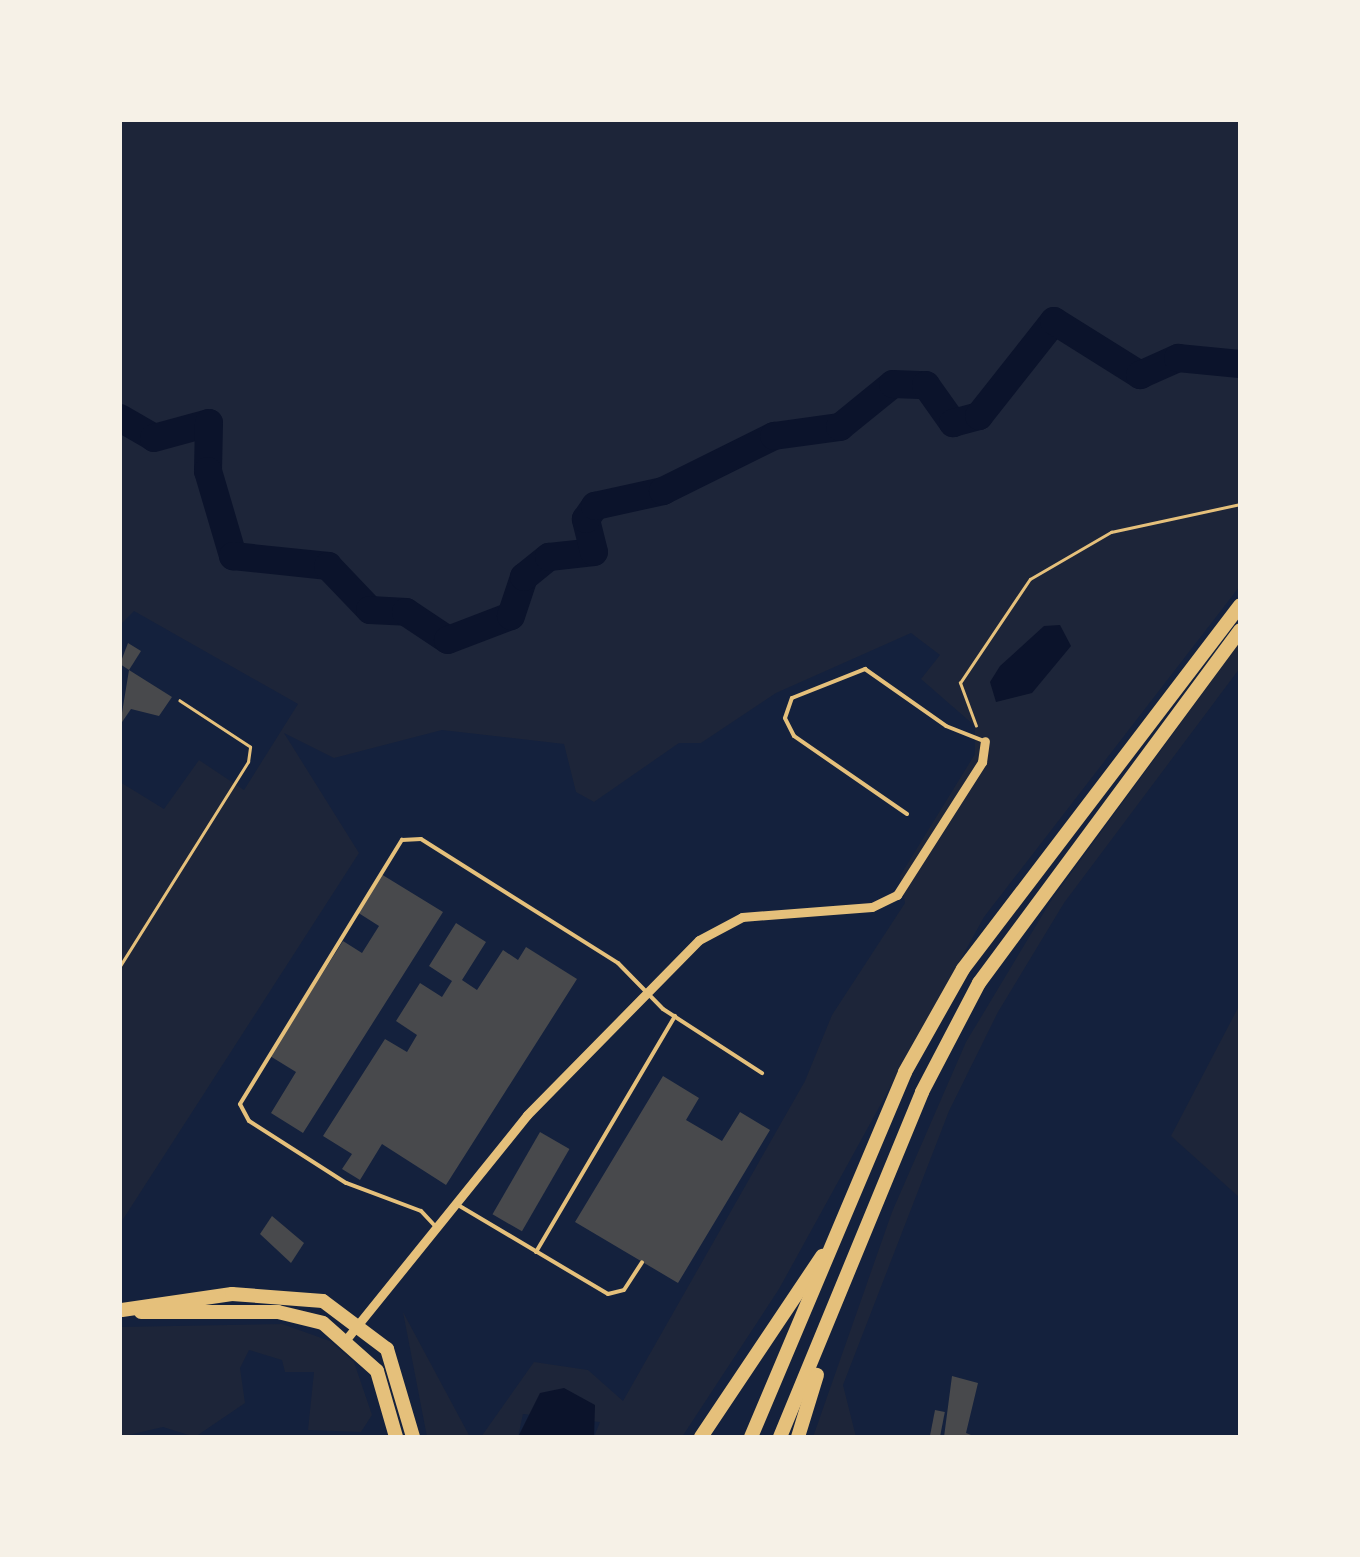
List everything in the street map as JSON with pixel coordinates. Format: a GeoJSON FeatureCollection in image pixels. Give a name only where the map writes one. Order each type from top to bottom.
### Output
{"type":"FeatureCollection","features":[{"type":"Feature","properties":{"kind":"main road"},"geometry":{"type":"LineString","coordinates":[[780,1437],[922,1092],[979,983],[1210,658],[1240,606]]}},
{"type":"Feature","properties":{"kind":"main road"},"geometry":{"type":"LineString","coordinates":[[751,1437],[905,1072],[964,969],[1210,658],[1240,630]]}},
{"type":"Feature","properties":{"kind":"main road"},"geometry":{"type":"LineString","coordinates":[[701,1437],[838,1230]]}},
{"type":"Feature","properties":{"kind":"main road"},"geometry":{"type":"LineString","coordinates":[[121,1310],[282,1293],[360,1321],[395,1363],[413,1437]]}},
{"type":"Feature","properties":{"kind":"main road"},"geometry":{"type":"LineString","coordinates":[[798,1437],[840,1297]]}},
{"type":"Feature","properties":{"kind":"main road"},"geometry":{"type":"LineString","coordinates":[[121,1310],[296,1314],[348,1337],[377,1371],[396,1437]]}},
{"type":"Feature","properties":{"kind":"street"},"geometry":{"type":"LineString","coordinates":[[348,1337],[455,1203],[646,994],[725,923],[889,900],[982,762],[985,741]]}},
{"type":"Feature","properties":{"kind":"lane"},"geometry":{"type":"LineString","coordinates":[[907,814],[794,736],[785,718],[792,698],[865,668],[946,726],[985,741]]}},
{"type":"Feature","properties":{"kind":"lane"},"geometry":{"type":"LineString","coordinates":[[436,1226],[421,1210],[346,1183],[248,1121],[240,1104],[394,847],[421,839],[623,967],[646,994],[762,1073]]}},
{"type":"Feature","properties":{"kind":"lane"},"geometry":{"type":"LineString","coordinates":[[536,1252],[675,1016]]}},
{"type":"Feature","properties":{"kind":"lane"},"geometry":{"type":"LineString","coordinates":[[455,1203],[611,1295],[642,1262]]}},
{"type":"Feature","properties":{"kind":"path"},"geometry":{"type":"LineString","coordinates":[[985,741],[960,683],[1030,578],[1112,532],[1240,504]]}},
{"type":"Feature","properties":{"kind":"path"},"geometry":{"type":"LineString","coordinates":[[120,966],[248,762],[250,747],[180,701]]}},
{"type":"Feature","properties":{"kind":"shaded area"},"geometry":{"type":"Polygon","coordinates":[[[120,120],[1240,120],[1240,586],[984,917],[779,1289],[682,1437],[594,1437],[600,1422],[523,1414],[518,1437],[481,1437],[534,1362],[588,1370],[623,1401],[805,1081],[832,1015],[905,903],[900,876],[975,754],[975,726],[921,679],[940,655],[911,633],[776,693],[701,743],[679,743],[594,802],[576,792],[564,744],[442,730],[334,758],[284,733],[359,853],[120,1224],[120,782],[164,809],[199,760],[244,790],[298,704],[134,611],[120,625],[120,120]]]}},
{"type":"Feature","properties":{"kind":"shaded area"},"geometry":{"type":"Polygon","coordinates":[[[1060,625],[1071,646],[1032,693],[996,702],[990,682],[1000,666],[1044,626],[1060,625]]]}},
{"type":"Feature","properties":{"kind":"shaded area"},"geometry":{"type":"Polygon","coordinates":[[[1240,642],[1240,668],[1064,903],[998,1012],[949,1111],[843,1385],[856,1437],[813,1437],[892,1212],[966,1042],[1052,899],[1240,642]]]}},
{"type":"Feature","properties":{"kind":"shaded area"},"geometry":{"type":"Polygon","coordinates":[[[1240,1004],[1240,1198],[1171,1136],[1240,1004]]]}},
{"type":"Feature","properties":{"kind":"shaded area"},"geometry":{"type":"Polygon","coordinates":[[[403,1312],[470,1437],[427,1437],[403,1312]]]}},
{"type":"Feature","properties":{"kind":"shaded area"},"geometry":{"type":"Polygon","coordinates":[[[282,1324],[330,1341],[354,1362],[372,1415],[361,1432],[308,1430],[314,1372],[285,1372],[282,1360],[249,1350],[240,1368],[245,1403],[195,1437],[163,1427],[120,1437],[120,1327],[282,1324]]]}},
{"type":"Feature","properties":{"kind":"shaded area"},"geometry":{"type":"Polygon","coordinates":[[[564,1388],[595,1405],[594,1437],[518,1437],[540,1393],[564,1388]]]}},
{"type":"Feature","properties":{"kind":"building"},"geometry":{"type":"Polygon","coordinates":[[[128,643],[141,651],[129,670],[120,664],[128,643]]]}},
{"type":"Feature","properties":{"kind":"building"},"geometry":{"type":"Polygon","coordinates":[[[129,670],[172,697],[159,716],[131,709],[120,725],[129,670]]]}},
{"type":"Feature","properties":{"kind":"building"},"geometry":{"type":"Polygon","coordinates":[[[381,874],[443,912],[303,1133],[271,1113],[296,1072],[270,1056],[343,941],[362,953],[379,926],[357,912],[381,874]]]}},
{"type":"Feature","properties":{"kind":"building"},"geometry":{"type":"Polygon","coordinates":[[[456,923],[486,942],[462,980],[477,990],[503,950],[518,960],[526,947],[577,979],[446,1185],[382,1144],[360,1180],[342,1169],[352,1154],[323,1136],[385,1039],[407,1052],[417,1035],[396,1021],[420,983],[442,997],[452,981],[429,966],[456,923]]]}},
{"type":"Feature","properties":{"kind":"building"},"geometry":{"type":"Polygon","coordinates":[[[663,1076],[699,1098],[686,1120],[722,1141],[740,1112],[770,1130],[678,1283],[575,1222],[663,1076]]]}},
{"type":"Feature","properties":{"kind":"building"},"geometry":{"type":"Polygon","coordinates":[[[540,1132],[569,1149],[522,1231],[492,1214],[540,1132]]]}},
{"type":"Feature","properties":{"kind":"building"},"geometry":{"type":"Polygon","coordinates":[[[272,1216],[304,1243],[291,1263],[260,1234],[272,1216]]]}},
{"type":"Feature","properties":{"kind":"building"},"geometry":{"type":"Polygon","coordinates":[[[952,1376],[978,1383],[966,1433],[976,1437],[944,1437],[952,1376]]]}},
{"type":"Feature","properties":{"kind":"building"},"geometry":{"type":"Polygon","coordinates":[[[935,1410],[945,1412],[940,1437],[930,1437],[935,1410]]]}},
{"type":"Feature","properties":{"kind":"waterway"},"geometry":{"type":"LineString","coordinates":[[120,418],[154,438],[209,423],[208,471],[233,556],[328,566],[370,610],[406,612],[448,640],[511,616],[524,577],[549,557],[594,552],[586,519],[595,506],[663,491],[774,436],[840,427],[893,384],[926,385],[953,423],[979,416],[1054,321],[1140,375],[1178,358],[1240,364]]}}]}
